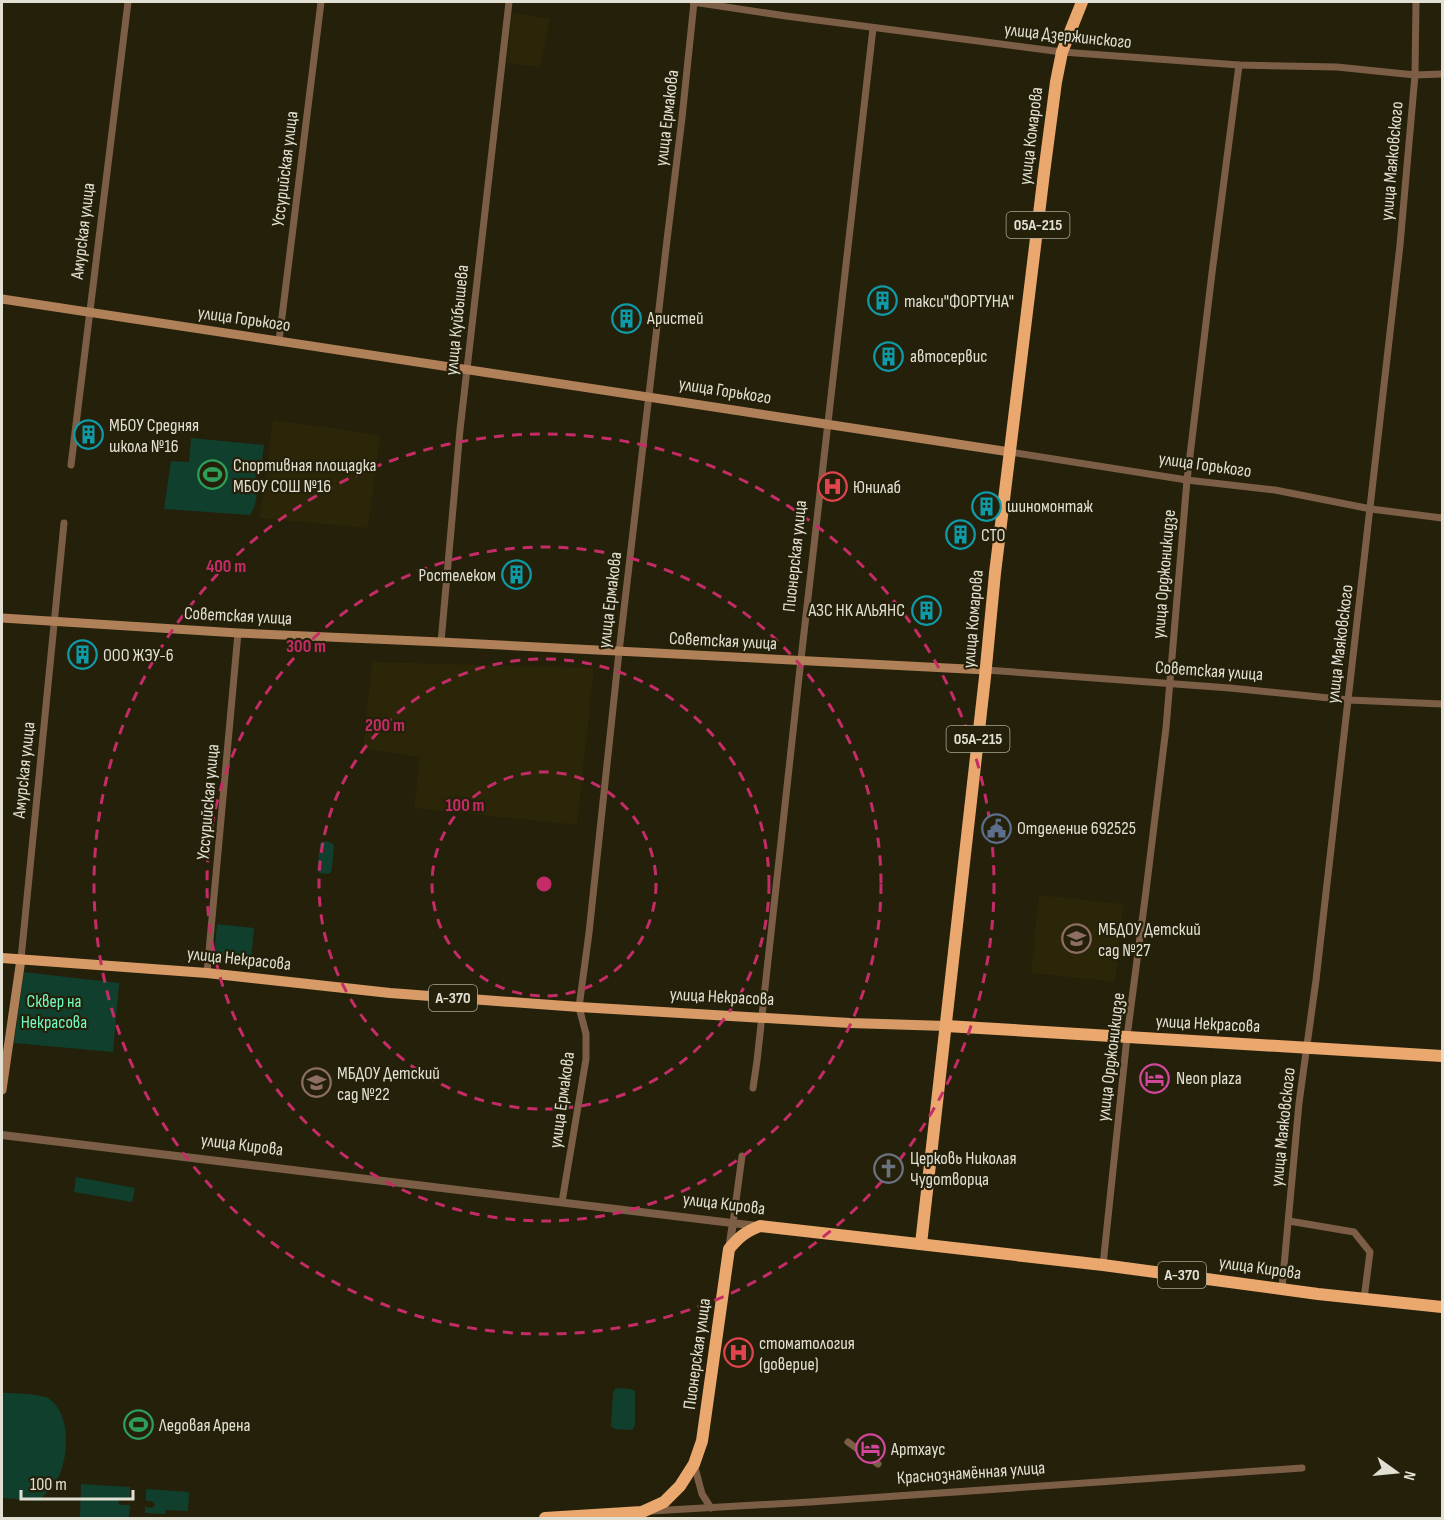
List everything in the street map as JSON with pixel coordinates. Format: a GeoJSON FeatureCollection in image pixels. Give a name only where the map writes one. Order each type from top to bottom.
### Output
{"type":"FeatureCollection","features":[{"type":"Feature","properties":{"kind":"highway","name":"улица Комарова"},"geometry":{"type":"LineString","coordinates":[[921,1244],[995,573],[1056,82],[1062,52],[1082,2]]}},
{"type":"Feature","properties":{"kind":"highway","name":"улица Некрасова"},"geometry":{"type":"LineString","coordinates":[[946,1026],[1443,1056]]}},
{"type":"Feature","properties":{"kind":"highway","name":"улица Кирова"},"geometry":{"type":"LineString","coordinates":[[760,1226],[1443,1307]]}},
{"type":"Feature","properties":{"kind":"highway"},"geometry":{"type":"LineString","coordinates":[[729,1249],[746,1232],[760,1226]]}},
{"type":"Feature","properties":{"kind":"highway","name":"Пионерская улица"},"geometry":{"type":"LineString","coordinates":[[664,1502],[680,1486],[694,1464],[702,1441],[729,1249]]}},
{"type":"Feature","properties":{"kind":"highway","name":"Краснознамённая улица"},"geometry":{"type":"LineString","coordinates":[[545,1518],[620,1516],[642,1512],[664,1502]]}},
{"type":"Feature","properties":{"kind":"main road","name":"улица Горького"},"geometry":{"type":"LineString","coordinates":[[2,299],[1010,452]]}},
{"type":"Feature","properties":{"kind":"main road","name":"Советская улица"},"geometry":{"type":"LineString","coordinates":[[2,618],[238,633],[986,670]]}},
{"type":"Feature","properties":{"kind":"main road","name":"улица Некрасова"},"geometry":{"type":"LineString","coordinates":[[2,958],[207,973],[390,993],[579,1007],[850,1023],[946,1026]]}},
{"type":"Feature","properties":{"kind":"main road","name":"Амурская улица"},"geometry":{"type":"LineString","coordinates":[[2,1090],[21,959]]}},
{"type":"Feature","properties":{"kind":"street","name":"Амурская улица"},"geometry":{"type":"LineString","coordinates":[[71,465],[128,2]]}},
{"type":"Feature","properties":{"kind":"street","name":"Уссурийская улица"},"geometry":{"type":"LineString","coordinates":[[279,341],[321,2]]}},
{"type":"Feature","properties":{"kind":"street","name":"улица Куйбышева"},"geometry":{"type":"LineString","coordinates":[[441,642],[467,370],[509,2]]}},
{"type":"Feature","properties":{"kind":"street","name":"улица Дзержинского"},"geometry":{"type":"LineString","coordinates":[[694,2],[1062,52],[1239,65],[1337,67],[1415,75],[1443,74]]}},
{"type":"Feature","properties":{"kind":"street","name":"улица Ермакова"},"geometry":{"type":"LineString","coordinates":[[562,1202],[586,1059],[586,1034],[579,1007],[590,933],[619,652],[684,106],[694,2]]}},
{"type":"Feature","properties":{"kind":"street","name":"улица Маяковского"},"geometry":{"type":"LineString","coordinates":[[1282,1288],[1299,1103],[1349,700],[1400,245],[1415,75],[1416,2]]}},
{"type":"Feature","properties":{"kind":"street","name":"Пионерская улица"},"geometry":{"type":"LineString","coordinates":[[753,1088],[873,28]]}},
{"type":"Feature","properties":{"kind":"street","name":"улица Орджоникидзе"},"geometry":{"type":"LineString","coordinates":[[1103,1265],[1127,1037],[1170,685],[1187,480],[1239,65]]}},
{"type":"Feature","properties":{"kind":"street","name":"улица Горького"},"geometry":{"type":"LineString","coordinates":[[1010,452],[1187,480],[1275,490],[1371,509],[1443,518]]}},
{"type":"Feature","properties":{"kind":"street","name":"Амурская улица"},"geometry":{"type":"LineString","coordinates":[[21,959],[64,523]]}},
{"type":"Feature","properties":{"kind":"street","name":"Уссурийская улица"},"geometry":{"type":"LineString","coordinates":[[207,973],[238,633]]}},
{"type":"Feature","properties":{"kind":"street","name":"Советская улица"},"geometry":{"type":"LineString","coordinates":[[986,670],[1230,688],[1349,700],[1443,704]]}},
{"type":"Feature","properties":{"kind":"street","name":"улица Кирова"},"geometry":{"type":"LineString","coordinates":[[2,1135],[760,1226]]}},
{"type":"Feature","properties":{"kind":"street","name":"Пионерская улица"},"geometry":{"type":"LineString","coordinates":[[729,1249],[742,1156]]}},
{"type":"Feature","properties":{"kind":"street"},"geometry":{"type":"LineString","coordinates":[[1289,1221],[1354,1232],[1370,1252],[1364,1299]]}},
{"type":"Feature","properties":{"kind":"street"},"geometry":{"type":"LineString","coordinates":[[848,1442],[878,1464]]}},
{"type":"Feature","properties":{"kind":"street"},"geometry":{"type":"LineString","coordinates":[[694,1464],[702,1494],[711,1508]]}},
{"type":"Feature","properties":{"kind":"street","name":"Краснознамённая улица"},"geometry":{"type":"LineString","coordinates":[[642,1512],[1302,1468]]}},
{"type":"Feature","properties":{"kind":"shaded area"},"geometry":{"type":"Polygon","coordinates":[[[512,13],[550,19],[540,67],[507,63],[512,13]]]}},
{"type":"Feature","properties":{"kind":"shaded area"},"geometry":{"type":"Polygon","coordinates":[[[273,420],[380,435],[368,528],[260,518],[273,420]]]}},
{"type":"Feature","properties":{"kind":"shaded area"},"geometry":{"type":"Polygon","coordinates":[[[372,662],[594,668],[577,825],[414,808],[420,757],[363,748],[372,662]]]}},
{"type":"Feature","properties":{"kind":"shaded area","name":"МБДОУ Детский сад №27"},"geometry":{"type":"Polygon","coordinates":[[[1039,895],[1123,904],[1115,982],[1031,973],[1039,895]]]}},
{"type":"Feature","properties":{"kind":"green space","name":"Спортивная площадка МБОУ СОШ №16"},"geometry":{"type":"Polygon","coordinates":[[[191,438],[264,445],[261,466],[254,471],[257,494],[250,515],[164,509],[171,461],[189,462],[191,438]]]}},
{"type":"Feature","properties":{"kind":"green space"},"geometry":{"type":"Polygon","coordinates":[[[326,841],[334,846],[332,868],[328,874],[319,873],[317,870],[320,844],[326,841]]]}},
{"type":"Feature","properties":{"kind":"green space"},"geometry":{"type":"Polygon","coordinates":[[[217,924],[254,928],[251,960],[214,957],[217,924]]]}},
{"type":"Feature","properties":{"kind":"green space","name":"Сквер на Некрасова"},"geometry":{"type":"Polygon","coordinates":[[[24,972],[119,983],[113,1052],[14,1043],[24,972]]]}},
{"type":"Feature","properties":{"kind":"green space"},"geometry":{"type":"Polygon","coordinates":[[[76,1177],[135,1188],[132,1202],[74,1192],[76,1177]]]}},
{"type":"Feature","properties":{"kind":"green space"},"geometry":{"type":"Polygon","coordinates":[[[618,1388],[635,1391],[635,1425],[632,1430],[615,1429],[611,1426],[613,1393],[618,1388]]]}},
{"type":"Feature","properties":{"kind":"green space"},"geometry":{"type":"Polygon","coordinates":[[[2,1393],[48,1398],[61,1413],[66,1434],[65,1457],[55,1483],[39,1501],[2,1498],[2,1393]]]}},
{"type":"Feature","properties":{"kind":"green space"},"geometry":{"type":"Polygon","coordinates":[[[81,1484],[130,1487],[130,1499],[121,1498],[118,1502],[120,1505],[130,1505],[129,1518],[80,1518],[81,1484]]]}},
{"type":"Feature","properties":{"kind":"green space"},"geometry":{"type":"Polygon","coordinates":[[[146,1489],[189,1492],[188,1511],[166,1510],[165,1514],[145,1513],[145,1507],[152,1508],[155,1505],[152,1501],[146,1501],[146,1489]]]}},
{"type":"Feature","properties":{"kind":"place","name":"такси\"ФОРТУНА\""},"geometry":{"type":"Point","coordinates":[883,301]}},
{"type":"Feature","properties":{"kind":"place","name":"Аристей"},"geometry":{"type":"Point","coordinates":[626,318]}},
{"type":"Feature","properties":{"kind":"place","name":"автосервис"},"geometry":{"type":"Point","coordinates":[889,356]}},
{"type":"Feature","properties":{"kind":"place","name":"МБОУ Средняя школа №16"},"geometry":{"type":"Point","coordinates":[88,435]}},
{"type":"Feature","properties":{"kind":"place","name":"Спортивная площадка МБОУ СОШ №16"},"geometry":{"type":"Point","coordinates":[212,475]}},
{"type":"Feature","properties":{"kind":"place","name":"Юнилаб"},"geometry":{"type":"Point","coordinates":[832,487]}},
{"type":"Feature","properties":{"kind":"place","name":"шиномонтаж"},"geometry":{"type":"Point","coordinates":[986,506]}},
{"type":"Feature","properties":{"kind":"place","name":"СТО"},"geometry":{"type":"Point","coordinates":[960,535]}},
{"type":"Feature","properties":{"kind":"place","name":"Ростелеком"},"geometry":{"type":"Point","coordinates":[517,575]}},
{"type":"Feature","properties":{"kind":"place","name":"АЗС НК АЛЬЯНС"},"geometry":{"type":"Point","coordinates":[926,610]}},
{"type":"Feature","properties":{"kind":"place","name":"ООО ЖЭУ-6"},"geometry":{"type":"Point","coordinates":[82,655]}},
{"type":"Feature","properties":{"kind":"place","name":"Отделение 692525"},"geometry":{"type":"Point","coordinates":[996,828]}},
{"type":"Feature","properties":{"kind":"place","name":"МБДОУ Детский сад №27"},"geometry":{"type":"Point","coordinates":[1077,939]}},
{"type":"Feature","properties":{"kind":"place","name":"Neon plaza"},"geometry":{"type":"Point","coordinates":[1155,1078]}},
{"type":"Feature","properties":{"kind":"place","name":"МБДОУ Детский сад №22"},"geometry":{"type":"Point","coordinates":[316,1083]}},
{"type":"Feature","properties":{"kind":"place","name":"Церковь Николая Чудотворца"},"geometry":{"type":"Point","coordinates":[889,1168]}},
{"type":"Feature","properties":{"kind":"place","name":"стоматология (доверие)"},"geometry":{"type":"Point","coordinates":[738,1353]}},
{"type":"Feature","properties":{"kind":"place","name":"Ледовая Арена"},"geometry":{"type":"Point","coordinates":[138,1425]}},
{"type":"Feature","properties":{"kind":"place","name":"Артхаус"},"geometry":{"type":"Point","coordinates":[870,1449]}}]}
